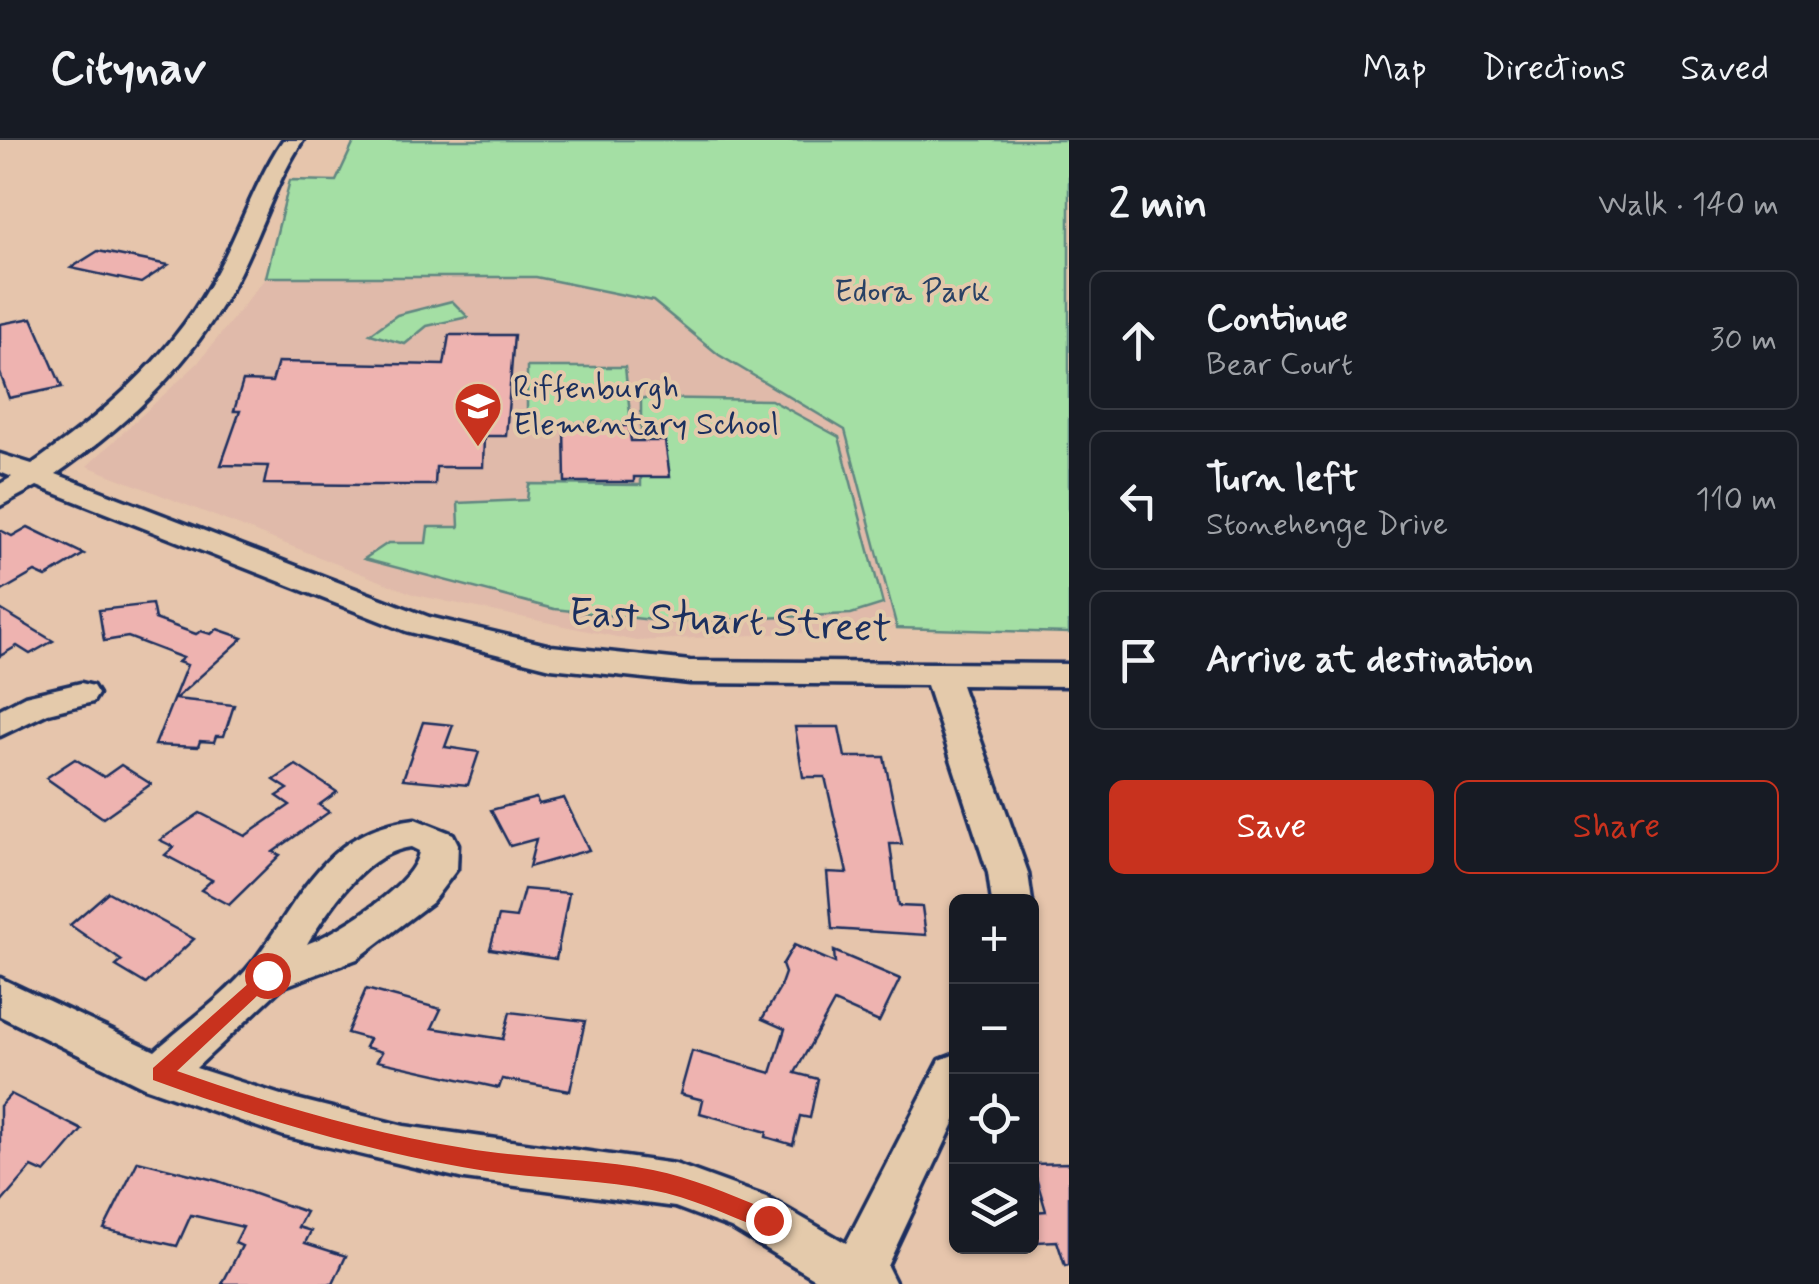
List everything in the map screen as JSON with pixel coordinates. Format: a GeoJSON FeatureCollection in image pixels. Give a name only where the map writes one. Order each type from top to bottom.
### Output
{"type":"FeatureCollection","features":[{"type":"Feature","properties":{"kind":"street"},"geometry":{"type":"LineString","coordinates":[[0,497],[38,474],[142,390],[191,336],[223,284],[280,158],[294,140]]}},
{"type":"Feature","properties":{"kind":"street","name":"East Stuart Street"},"geometry":{"type":"LineString","coordinates":[[0,462],[418,624],[551,657],[690,672],[1069,676]]}},
{"type":"Feature","properties":{"kind":"street"},"geometry":{"type":"LineString","coordinates":[[940,674],[1008,874],[1011,894]]}},
{"type":"Feature","properties":{"kind":"street"},"geometry":{"type":"LineString","coordinates":[[0,724],[37,704],[81,694]]}},
{"type":"Feature","properties":{"kind":"street"},"geometry":{"type":"LineString","coordinates":[[160,1074],[267,975]]}},
{"type":"Feature","properties":{"kind":"street"},"geometry":{"type":"LineString","coordinates":[[1,998],[160,1074],[271,1113],[466,1158],[653,1180],[704,1194],[768,1220],[860,1281],[956,1074]]}},
{"type":"Feature","properties":{"kind":"shaded area","name":"Riffenburgh Elementary School"},"geometry":{"type":"Polygon","coordinates":[[[266,277],[536,277],[653,301],[719,355],[846,430],[897,628],[636,641],[416,595],[87,466],[197,364],[266,277]]]}},
{"type":"Feature","properties":{"kind":"green space","name":"Edora Park"},"geometry":{"type":"Polygon","coordinates":[[[355,140],[1069,140],[1069,633],[897,628],[845,430],[719,355],[653,301],[536,277],[266,277],[290,180],[336,181],[355,140]]]}},
{"type":"Feature","properties":{"kind":"green space"},"geometry":{"type":"Polygon","coordinates":[[[452,301],[468,317],[427,326],[405,344],[370,334],[397,315],[452,301]]]}},
{"type":"Feature","properties":{"kind":"green space"},"geometry":{"type":"Polygon","coordinates":[[[527,367],[625,367],[631,423],[527,423],[527,367]]]}},
{"type":"Feature","properties":{"kind":"green space"},"geometry":{"type":"Polygon","coordinates":[[[641,398],[771,400],[839,437],[883,604],[851,614],[670,622],[554,609],[364,559],[388,543],[426,543],[428,527],[459,527],[458,503],[527,500],[529,484],[641,485],[641,398]]]}},
{"type":"Feature","properties":{"kind":"building"},"geometry":{"type":"Polygon","coordinates":[[[98,251],[168,265],[141,283],[71,268],[98,251]]]}},
{"type":"Feature","properties":{"kind":"building"},"geometry":{"type":"Polygon","coordinates":[[[32,318],[62,387],[9,398],[0,373],[0,324],[32,318]]]}},
{"type":"Feature","properties":{"kind":"building"},"geometry":{"type":"Polygon","coordinates":[[[449,335],[514,335],[506,436],[484,436],[483,467],[436,467],[435,485],[369,485],[264,484],[268,466],[221,465],[240,411],[234,411],[243,381],[272,382],[278,362],[444,365],[449,335]]]}},
{"type":"Feature","properties":{"kind":"building"},"geometry":{"type":"Polygon","coordinates":[[[564,426],[629,426],[631,441],[665,441],[670,477],[634,477],[634,482],[565,482],[564,426]]]}},
{"type":"Feature","properties":{"kind":"building"},"geometry":{"type":"Polygon","coordinates":[[[28,527],[84,554],[46,577],[35,572],[0,592],[0,530],[12,536],[28,527]]]}},
{"type":"Feature","properties":{"kind":"building"},"geometry":{"type":"Polygon","coordinates":[[[152,604],[155,619],[196,634],[211,634],[217,629],[243,638],[175,699],[234,705],[224,736],[216,736],[214,742],[200,741],[198,747],[155,745],[187,665],[178,662],[183,658],[128,637],[104,641],[99,610],[152,604]]]}},
{"type":"Feature","properties":{"kind":"building"},"geometry":{"type":"Polygon","coordinates":[[[0,609],[53,641],[30,654],[17,646],[0,656],[0,609]]]}},
{"type":"Feature","properties":{"kind":"building"},"geometry":{"type":"Polygon","coordinates":[[[423,722],[453,725],[445,747],[479,752],[468,785],[403,779],[423,722]]]}},
{"type":"Feature","properties":{"kind":"building"},"geometry":{"type":"Polygon","coordinates":[[[795,727],[839,727],[845,757],[884,757],[902,844],[890,844],[898,906],[922,907],[926,935],[832,929],[827,872],[847,873],[825,777],[803,777],[795,727]]]}},
{"type":"Feature","properties":{"kind":"building"},"geometry":{"type":"Polygon","coordinates":[[[75,759],[104,777],[121,765],[151,784],[103,818],[46,778],[75,759]]]}},
{"type":"Feature","properties":{"kind":"building"},"geometry":{"type":"Polygon","coordinates":[[[296,765],[337,792],[319,805],[329,812],[273,852],[280,855],[229,905],[201,890],[212,880],[165,855],[174,847],[160,840],[200,813],[245,836],[290,805],[277,796],[288,789],[274,780],[296,765]]]}},
{"type":"Feature","properties":{"kind":"building"},"geometry":{"type":"Polygon","coordinates":[[[536,798],[539,804],[564,798],[589,850],[529,867],[536,839],[510,846],[491,810],[536,798]]]}},
{"type":"Feature","properties":{"kind":"building"},"geometry":{"type":"Polygon","coordinates":[[[524,889],[569,893],[556,959],[490,949],[499,916],[516,918],[524,889]]]}},
{"type":"Feature","properties":{"kind":"building"},"geometry":{"type":"Polygon","coordinates":[[[108,892],[194,939],[146,984],[116,966],[122,961],[70,925],[108,892]]]}},
{"type":"Feature","properties":{"kind":"building"},"geometry":{"type":"Polygon","coordinates":[[[794,945],[835,963],[834,951],[900,979],[879,1022],[834,1002],[795,1073],[818,1079],[810,1118],[800,1116],[793,1145],[766,1137],[767,1132],[700,1113],[703,1100],[680,1094],[692,1051],[771,1073],[785,1029],[762,1019],[779,990],[785,973],[782,965],[794,945]]]}},
{"type":"Feature","properties":{"kind":"building"},"geometry":{"type":"Polygon","coordinates":[[[366,989],[441,1009],[432,1028],[503,1039],[510,1012],[585,1021],[570,1091],[502,1079],[499,1088],[377,1061],[382,1052],[365,1047],[369,1039],[347,1033],[366,989]]]}},
{"type":"Feature","properties":{"kind":"building"},"geometry":{"type":"Polygon","coordinates":[[[11,1094],[82,1130],[45,1173],[32,1167],[0,1204],[0,1106],[11,1094]]]}},
{"type":"Feature","properties":{"kind":"building"},"geometry":{"type":"Polygon","coordinates":[[[138,1161],[218,1181],[306,1212],[298,1227],[311,1231],[305,1243],[346,1256],[333,1284],[222,1284],[242,1246],[235,1243],[243,1227],[191,1215],[177,1246],[104,1229],[138,1161]]]}},
{"type":"Feature","properties":{"kind":"building"},"geometry":{"type":"Polygon","coordinates":[[[1069,1163],[1069,1265],[1065,1266],[1057,1241],[1039,1242],[1039,1212],[1046,1211],[1039,1188],[1039,1164],[1069,1163]]]}},
{"type":"Feature","properties":{"kind":"place","name":"Riffenburgh Elementary School"},"geometry":{"type":"Point","coordinates":[478,448]}},
{"type":"Feature","properties":{"kind":"route"},"geometry":{"type":"LineString","coordinates":[[267,975],[160,1074],[271,1113],[366,1138],[561,1172],[653,1180],[704,1194],[768,1220]]}}]}
